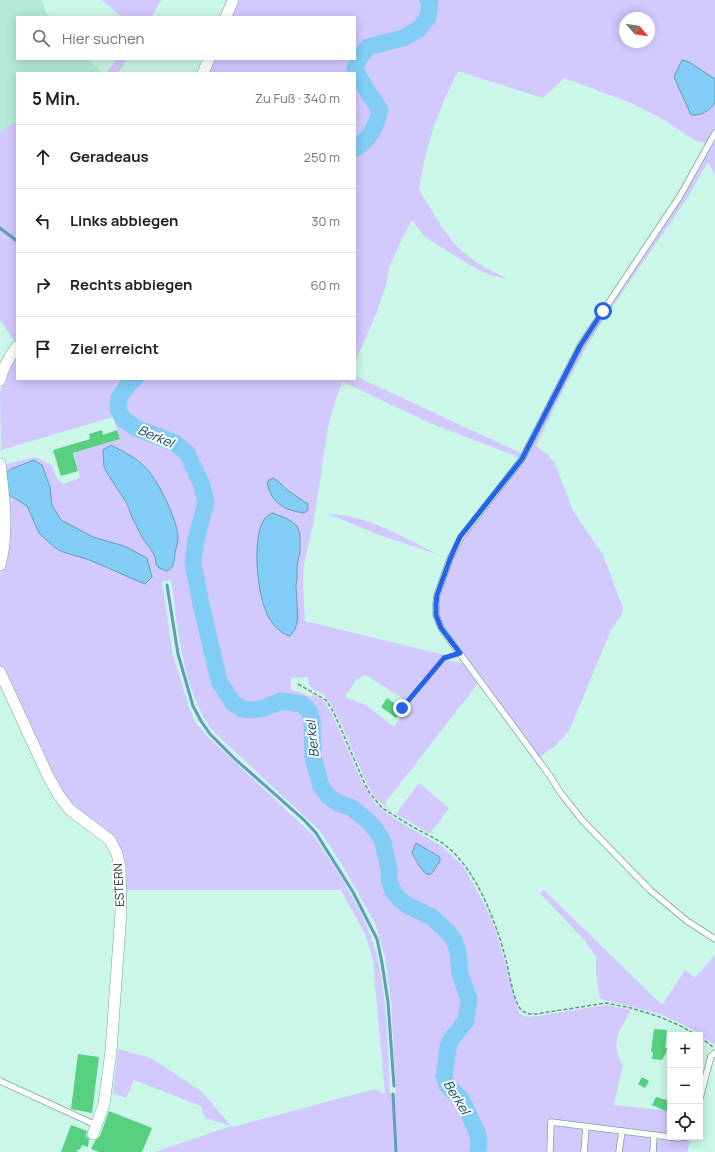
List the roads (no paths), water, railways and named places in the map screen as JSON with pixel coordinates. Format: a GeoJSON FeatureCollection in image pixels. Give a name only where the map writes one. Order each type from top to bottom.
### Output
{"type":"FeatureCollection","features":[{"type":"Feature","properties":{"kind":"street"},"geometry":{"type":"LineString","coordinates":[[226,16],[233,0]]}},
{"type":"Feature","properties":{"kind":"street"},"geometry":{"type":"LineString","coordinates":[[203,72],[209,60]]}},
{"type":"Feature","properties":{"kind":"street"},"geometry":{"type":"LineString","coordinates":[[0,380],[3,367],[9,356],[16,349]]}},
{"type":"Feature","properties":{"kind":"street"},"geometry":{"type":"LineString","coordinates":[[0,464],[6,527],[4,549],[0,565]]}},
{"type":"Feature","properties":{"kind":"street","name":"ESTERN"},"geometry":{"type":"LineString","coordinates":[[0,672],[48,776],[58,794],[69,809],[110,840],[117,854],[120,867],[121,912],[111,1051],[104,1104],[95,1129]]}},
{"type":"Feature","properties":{"kind":"lane"},"geometry":{"type":"LineString","coordinates":[[715,133],[680,196],[580,346],[522,459],[460,537],[437,595],[436,604],[436,615],[441,628],[582,820],[656,895],[687,921],[715,939]]}},
{"type":"Feature","properties":{"kind":"lane"},"geometry":{"type":"LineString","coordinates":[[703,1087],[711,1056],[715,1053]]}},
{"type":"Feature","properties":{"kind":"lane"},"geometry":{"type":"LineString","coordinates":[[0,1081],[95,1129]]}},
{"type":"Feature","properties":{"kind":"lane"},"geometry":{"type":"LineString","coordinates":[[550,1152],[551,1122],[667,1137]]}},
{"type":"Feature","properties":{"kind":"lane"},"geometry":{"type":"LineString","coordinates":[[584,1152],[586,1127]]}},
{"type":"Feature","properties":{"kind":"lane"},"geometry":{"type":"LineString","coordinates":[[619,1152],[622,1131]]}},
{"type":"Feature","properties":{"kind":"lane"},"geometry":{"type":"LineString","coordinates":[[653,1152],[654,1135]]}},
{"type":"Feature","properties":{"kind":"water"},"geometry":{"type":"Polygon","coordinates":[[[682,60],[689,62],[715,79],[715,103],[707,111],[701,114],[691,115],[674,77],[682,60]]]}},
{"type":"Feature","properties":{"kind":"water"},"geometry":{"type":"Polygon","coordinates":[[[111,445],[143,465],[160,488],[170,510],[177,530],[178,540],[174,564],[167,571],[159,568],[156,564],[155,557],[143,539],[127,504],[104,467],[103,450],[111,445]]]}},
{"type":"Feature","properties":{"kind":"water"},"geometry":{"type":"Polygon","coordinates":[[[34,460],[42,465],[50,487],[52,505],[61,520],[93,537],[124,546],[147,558],[152,577],[145,584],[87,559],[63,552],[54,547],[39,533],[27,506],[6,493],[6,473],[11,469],[34,460]]]}},
{"type":"Feature","properties":{"kind":"water"},"geometry":{"type":"Polygon","coordinates":[[[273,478],[287,490],[308,504],[308,510],[304,513],[290,510],[280,505],[272,496],[267,483],[273,478]]]}},
{"type":"Feature","properties":{"kind":"water"},"geometry":{"type":"Polygon","coordinates":[[[273,513],[288,519],[297,526],[300,534],[300,552],[297,566],[296,586],[298,619],[295,629],[289,636],[276,628],[270,620],[264,606],[259,586],[257,561],[258,537],[265,518],[273,513]]]}},
{"type":"Feature","properties":{"kind":"water"},"geometry":{"type":"Polygon","coordinates":[[[416,843],[440,857],[440,861],[429,875],[421,869],[412,853],[416,843]]]}},
{"type":"Feature","properties":{"kind":"waterway","name":"Berkel"},"geometry":{"type":"LineString","coordinates":[[356,148],[365,141],[372,132],[377,122],[380,110],[355,69],[360,57],[368,47],[403,38],[419,29],[428,17],[430,2],[428,0]]}},
{"type":"Feature","properties":{"kind":"waterway"},"geometry":{"type":"LineString","coordinates":[[0,228],[16,240]]}},
{"type":"Feature","properties":{"kind":"waterway","name":"Berkel"},"geometry":{"type":"LineString","coordinates":[[133,380],[130,382],[119,398],[118,409],[123,419],[136,428],[175,443],[187,453],[202,485],[206,502],[196,540],[193,563],[219,681],[233,703],[242,709],[252,710],[264,708],[282,701],[302,704],[309,711],[312,720],[313,757],[321,786],[329,797],[338,803],[352,808],[376,830],[383,842],[389,869],[389,880],[393,891],[399,899],[407,905],[432,917],[454,940],[458,952],[460,974],[469,999],[466,1021],[451,1039],[448,1048],[444,1076],[447,1085],[461,1099],[477,1132],[479,1142],[478,1152]]}},
{"type":"Feature","properties":{"kind":"waterway"},"geometry":{"type":"LineString","coordinates":[[167,585],[178,654],[193,706],[201,721],[210,734],[235,759],[304,820],[316,833],[353,892],[377,939],[388,1002],[394,1086]]}},
{"type":"Feature","properties":{"kind":"waterway"},"geometry":{"type":"LineString","coordinates":[[393,1094],[396,1152]]}}]}
